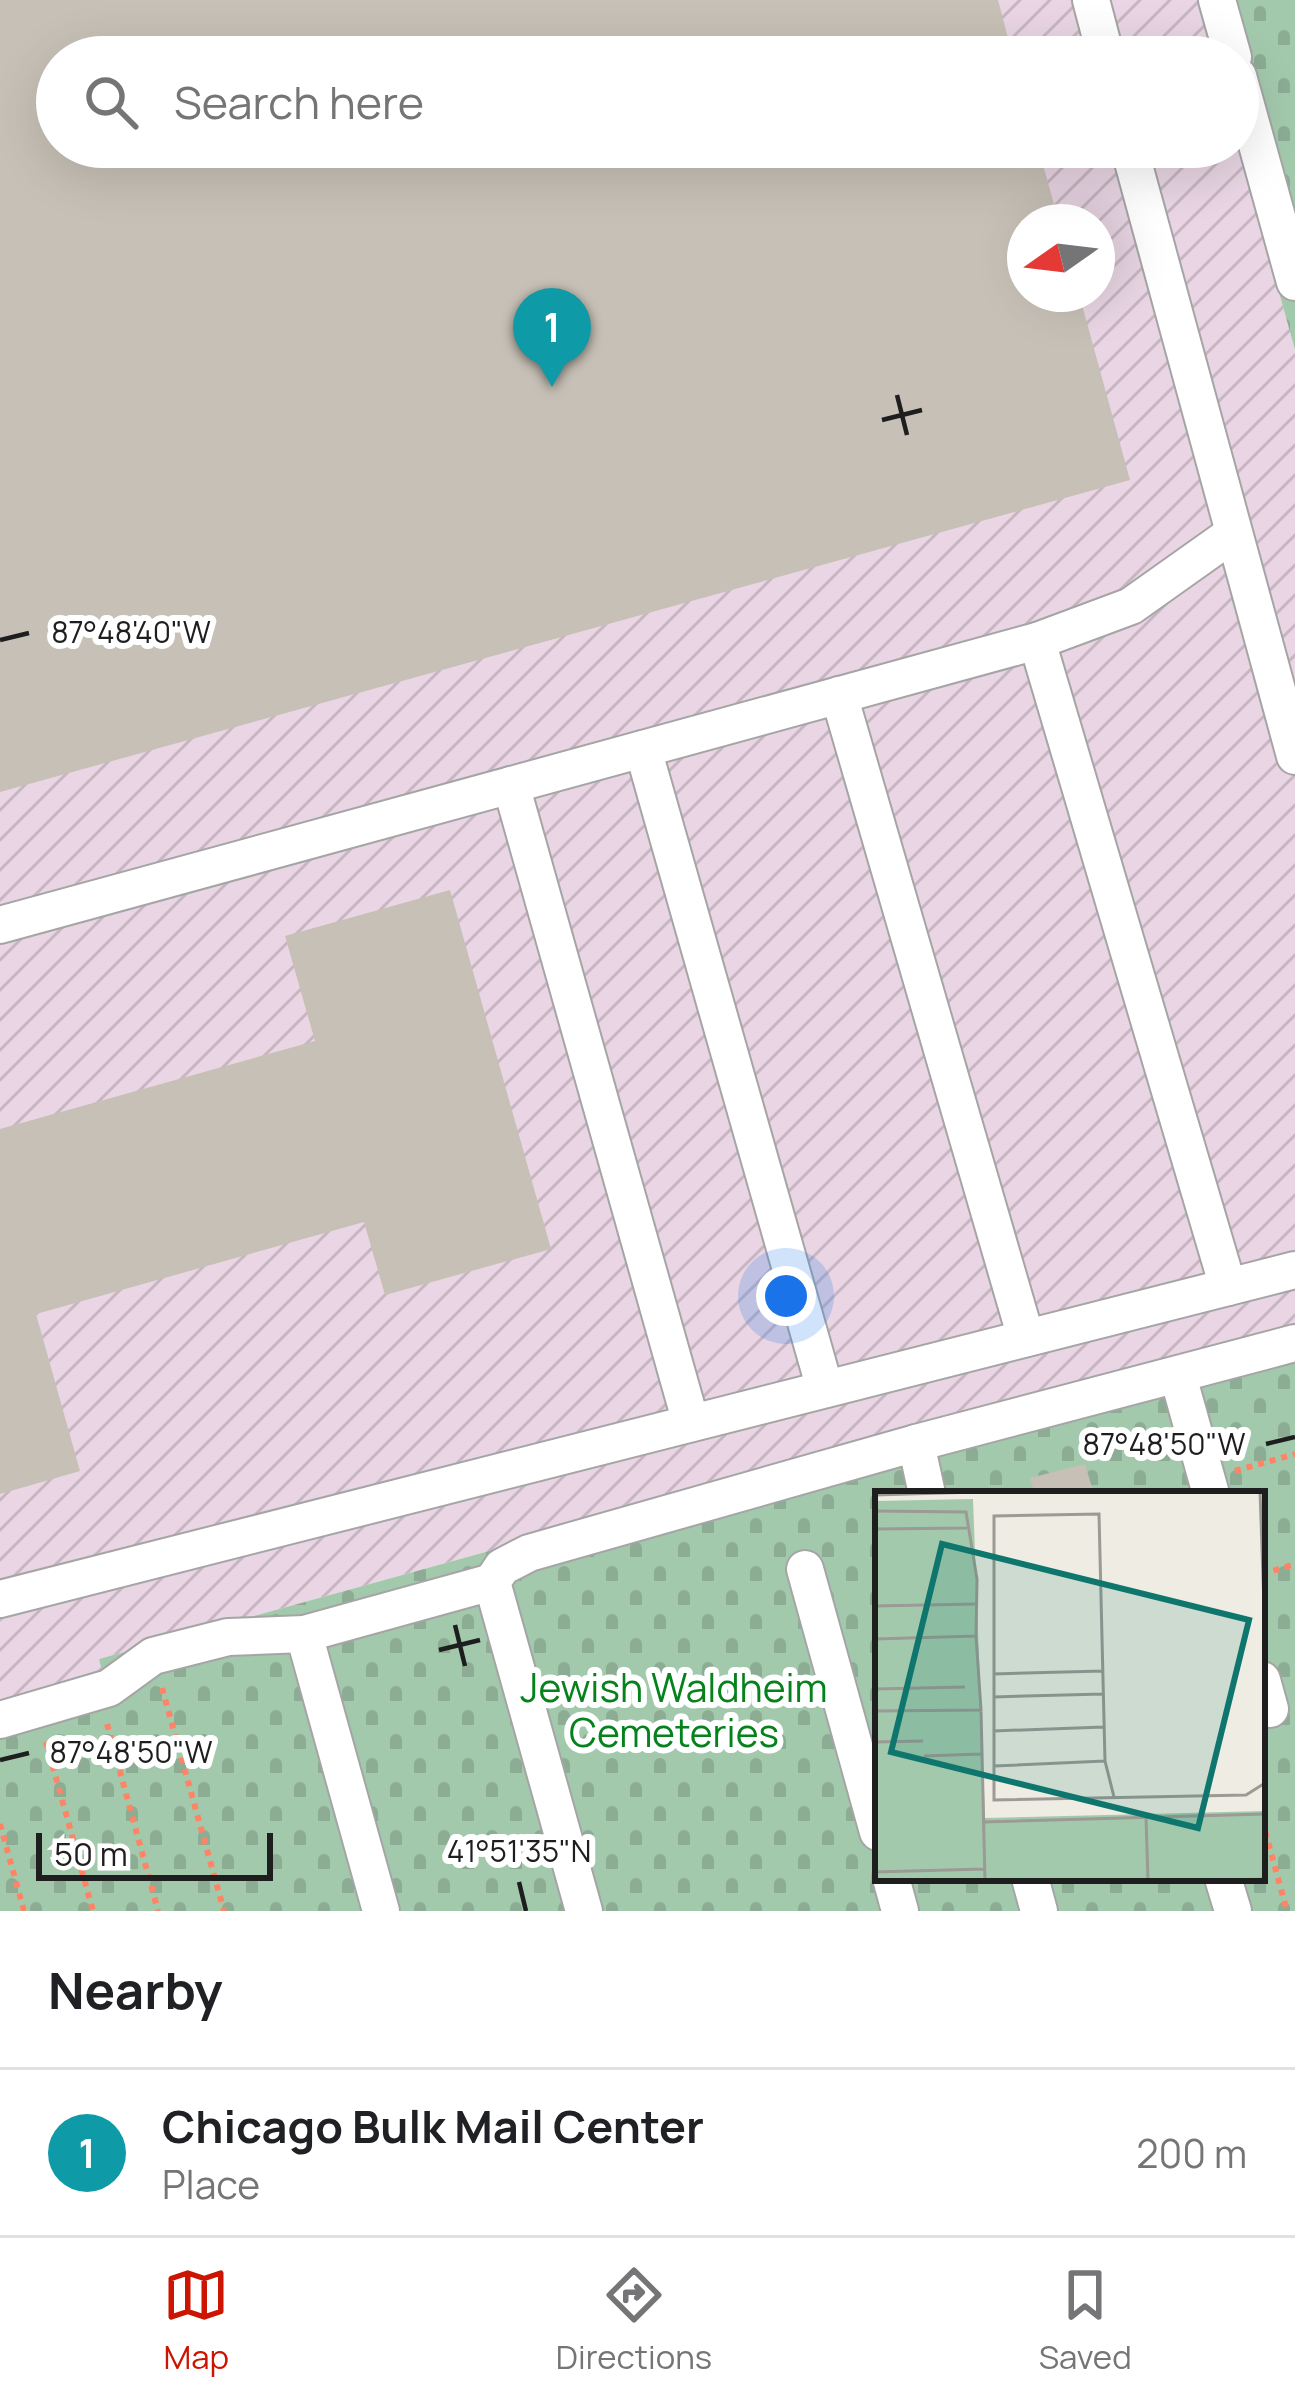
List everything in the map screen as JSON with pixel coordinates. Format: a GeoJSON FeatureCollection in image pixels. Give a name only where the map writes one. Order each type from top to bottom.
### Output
{"type":"FeatureCollection","features":[{"type":"Feature","properties":{"kind":"lane"},"geometry":{"type":"LineString","coordinates":[[1090,0],[1100,36]]}},
{"type":"Feature","properties":{"kind":"lane"},"geometry":{"type":"LineString","coordinates":[[1217,0],[1227,36]]}},
{"type":"Feature","properties":{"kind":"lane"},"geometry":{"type":"LineString","coordinates":[[1259,152],[1295,282]]}},
{"type":"Feature","properties":{"kind":"lane"},"geometry":{"type":"LineString","coordinates":[[1135,168],[1295,756]]}},
{"type":"Feature","properties":{"kind":"lane"},"geometry":{"type":"LineString","coordinates":[[0,925],[1036,641],[1132,606],[1231,535]]}},
{"type":"Feature","properties":{"kind":"lane"},"geometry":{"type":"LineString","coordinates":[[1036,641],[1228,1287]]}},
{"type":"Feature","properties":{"kind":"lane"},"geometry":{"type":"LineString","coordinates":[[839,695],[1026,1338]]}},
{"type":"Feature","properties":{"kind":"lane"},"geometry":{"type":"LineString","coordinates":[[643,749],[825,1389]]}},
{"type":"Feature","properties":{"kind":"lane"},"geometry":{"type":"LineString","coordinates":[[511,785],[692,1424]]}},
{"type":"Feature","properties":{"kind":"lane"},"geometry":{"type":"LineString","coordinates":[[0,1600],[1295,1270]]}},
{"type":"Feature","properties":{"kind":"lane"},"geometry":{"type":"LineString","coordinates":[[0,1720],[98,1692],[153,1656],[228,1637],[304,1634],[492,1582],[502,1567],[529,1553],[916,1443],[1295,1343]]}},
{"type":"Feature","properties":{"kind":"lane"},"geometry":{"type":"LineString","coordinates":[[1178,1376],[1220,1483]]}},
{"type":"Feature","properties":{"kind":"lane"},"geometry":{"type":"LineString","coordinates":[[916,1443],[926,1491]]}},
{"type":"Feature","properties":{"kind":"lane"},"geometry":{"type":"LineString","coordinates":[[805,1569],[875,1821]]}},
{"type":"Feature","properties":{"kind":"lane"},"geometry":{"type":"LineString","coordinates":[[492,1582],[584,1911]]}},
{"type":"Feature","properties":{"kind":"lane"},"geometry":{"type":"LineString","coordinates":[[304,1634],[381,1911]]}},
{"type":"Feature","properties":{"kind":"lane"},"geometry":{"type":"LineString","coordinates":[[892,1881],[900,1911]]}},
{"type":"Feature","properties":{"kind":"lane"},"geometry":{"type":"LineString","coordinates":[[1031,1881],[1039,1911]]}},
{"type":"Feature","properties":{"kind":"lane"},"geometry":{"type":"LineString","coordinates":[[1224,1881],[1232,1911]]}},
{"type":"Feature","properties":{"kind":"path"},"geometry":{"type":"LineString","coordinates":[[1220,1483],[1295,1454]]}},
{"type":"Feature","properties":{"kind":"path"},"geometry":{"type":"LineString","coordinates":[[1265,1573],[1295,1564]]}},
{"type":"Feature","properties":{"kind":"path"},"geometry":{"type":"LineString","coordinates":[[153,1656],[224,1911]]}},
{"type":"Feature","properties":{"kind":"path"},"geometry":{"type":"LineString","coordinates":[[98,1692],[158,1911]]}},
{"type":"Feature","properties":{"kind":"path"},"geometry":{"type":"LineString","coordinates":[[37,1709],[93,1911]]}},
{"type":"Feature","properties":{"kind":"path"},"geometry":{"type":"LineString","coordinates":[[0,1824],[24,1911]]}},
{"type":"Feature","properties":{"kind":"path"},"geometry":{"type":"LineString","coordinates":[[1265,1831],[1287,1911]]}},
{"type":"Feature","properties":{"kind":"shaded area"},"geometry":{"type":"Polygon","coordinates":[[[0,0],[1198,0],[1208,36],[36,36],[36,168],[1245,168],[1295,350],[1295,1328],[99,1659],[104,1681],[0,1710],[0,0]]]}},
{"type":"Feature","properties":{"kind":"green space"},"geometry":{"type":"Polygon","coordinates":[[[1198,0],[1295,0],[1295,350],[1245,168],[1259,168],[1259,36],[1208,36],[1198,0]]]}},
{"type":"Feature","properties":{"kind":"green space","name":"Jewish Waldheim Cemeteries"},"geometry":{"type":"Polygon","coordinates":[[[1295,1328],[1295,1911],[0,1911],[0,1710],[104,1680],[99,1659],[1295,1328]]]}},
{"type":"Feature","properties":{"kind":"building"},"geometry":{"type":"Polygon","coordinates":[[[0,0],[998,0],[1007,36],[36,36],[36,168],[1044,168],[1054,204],[1007,204],[1007,312],[1084,312],[1130,480],[0,792],[0,0]]]}},
{"type":"Feature","properties":{"kind":"building"},"geometry":{"type":"Polygon","coordinates":[[[450,890],[551,1249],[385,1295],[364,1222],[36,1314],[80,1471],[0,1494],[0,1129],[315,1041],[285,936],[450,890]]]}},
{"type":"Feature","properties":{"kind":"building"},"geometry":{"type":"Polygon","coordinates":[[[1085,1464],[1093,1491],[1034,1491],[1030,1478],[1085,1464]]]}},
{"type":"Feature","properties":{"kind":"place","name":"Chicago Bulk Mail Center"},"geometry":{"type":"Point","coordinates":[552,387]}}]}
